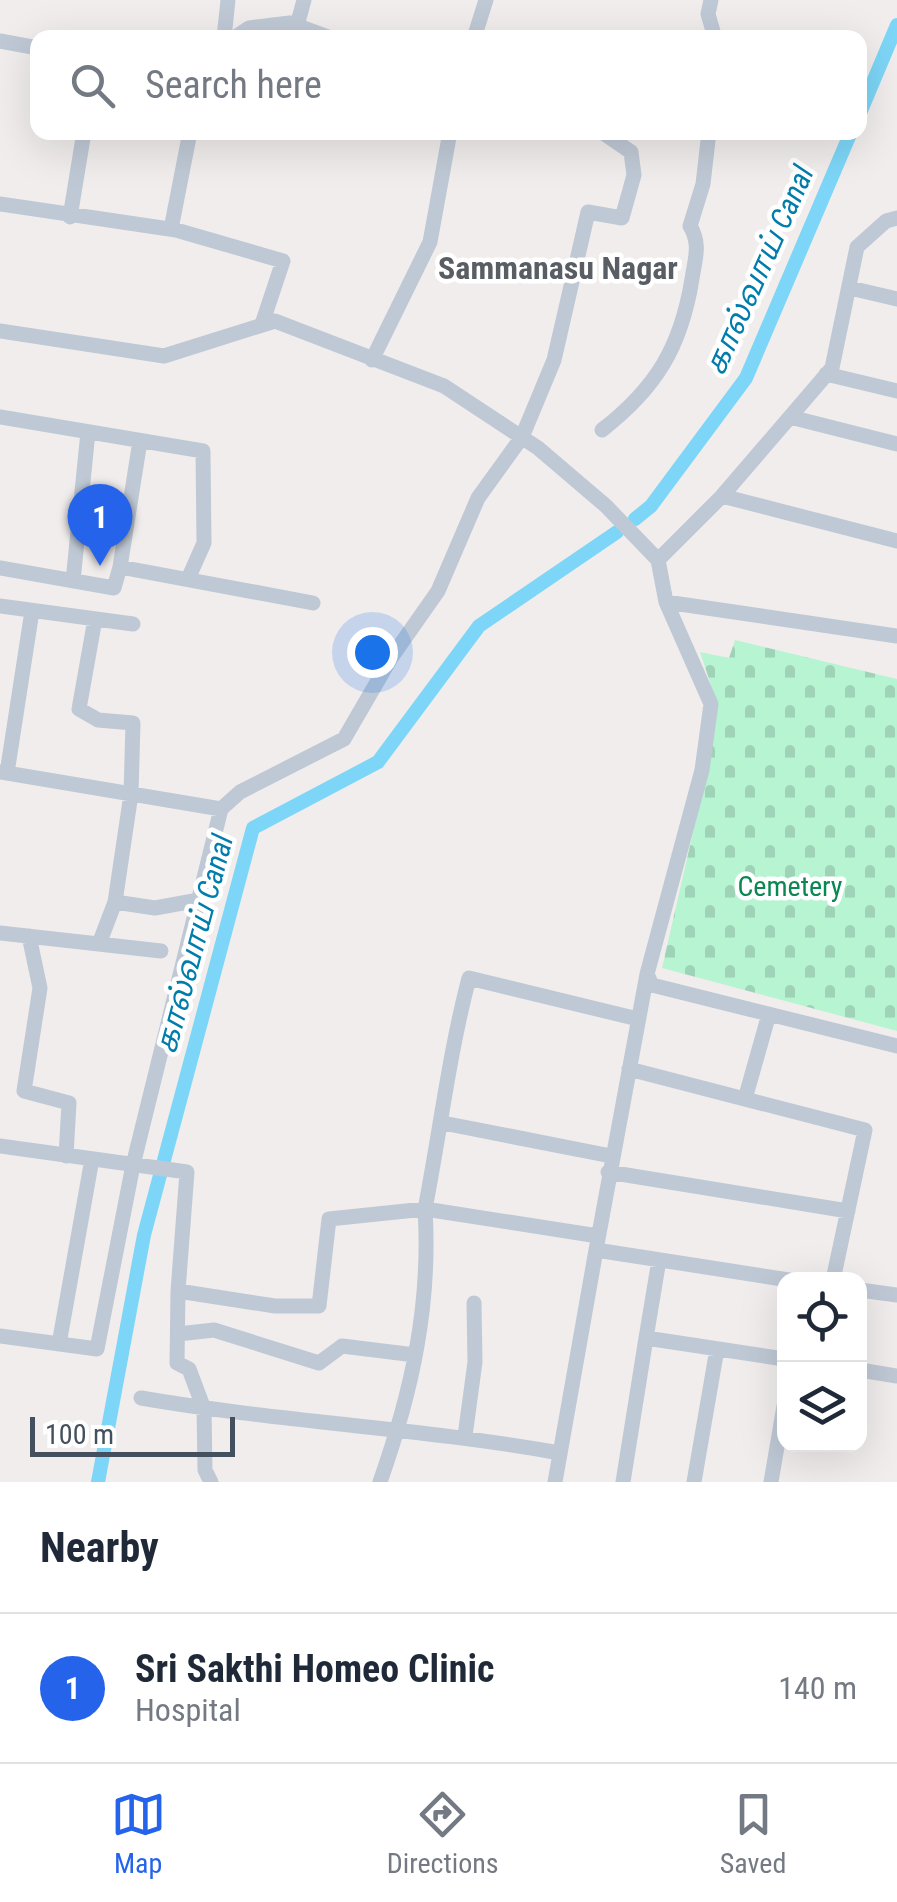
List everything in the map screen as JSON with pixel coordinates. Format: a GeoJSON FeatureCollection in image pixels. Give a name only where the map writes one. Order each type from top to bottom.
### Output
{"type":"FeatureCollection","features":[{"type":"Feature","properties":{"kind":"street"},"geometry":{"type":"LineString","coordinates":[[225,30],[228,0]]}},
{"type":"Feature","properties":{"kind":"street"},"geometry":{"type":"LineString","coordinates":[[246,30],[298,22],[304,0]]}},
{"type":"Feature","properties":{"kind":"street"},"geometry":{"type":"LineString","coordinates":[[710,0],[708,14],[713,30]]}},
{"type":"Feature","properties":{"kind":"street"},"geometry":{"type":"LineString","coordinates":[[476,30],[482,1]]}},
{"type":"Feature","properties":{"kind":"street"},"geometry":{"type":"LineString","coordinates":[[290,23],[309,30]]}},
{"type":"Feature","properties":{"kind":"street"},"geometry":{"type":"LineString","coordinates":[[0,42],[30,47]]}},
{"type":"Feature","properties":{"kind":"street"},"geometry":{"type":"LineString","coordinates":[[70,217],[83,140]]}},
{"type":"Feature","properties":{"kind":"street"},"geometry":{"type":"LineString","coordinates":[[171,229],[188,140]]}},
{"type":"Feature","properties":{"kind":"street"},"geometry":{"type":"LineString","coordinates":[[372,360],[430,242],[449,140]]}},
{"type":"Feature","properties":{"kind":"street"},"geometry":{"type":"LineString","coordinates":[[0,1336],[97,1349],[221,809],[240,792],[344,739],[391,658],[438,591],[478,498],[522,437],[554,360],[588,212],[622,218],[634,175],[631,152],[614,140]]}},
{"type":"Feature","properties":{"kind":"street"},"geometry":{"type":"LineString","coordinates":[[602,430],[665,365],[685,324],[698,240],[690,226],[703,184],[708,140]]}},
{"type":"Feature","properties":{"kind":"street"},"geometry":{"type":"LineString","coordinates":[[0,204],[171,229],[282,261],[262,324]]}},
{"type":"Feature","properties":{"kind":"street"},"geometry":{"type":"LineString","coordinates":[[658,560],[722,496],[826,374],[857,247],[886,221],[897,218]]}},
{"type":"Feature","properties":{"kind":"street"},"geometry":{"type":"LineString","coordinates":[[850,288],[897,299]]}},
{"type":"Feature","properties":{"kind":"street"},"geometry":{"type":"LineString","coordinates":[[0,330],[164,356],[275,321],[444,386],[522,437],[606,506],[658,560],[666,602],[711,704],[702,770],[647,974],[555,1482]]}},
{"type":"Feature","properties":{"kind":"street"},"geometry":{"type":"LineString","coordinates":[[826,374],[897,391]]}},
{"type":"Feature","properties":{"kind":"street"},"geometry":{"type":"LineString","coordinates":[[790,416],[897,444]]}},
{"type":"Feature","properties":{"kind":"street"},"geometry":{"type":"LineString","coordinates":[[0,417],[203,451],[204,543],[188,579]]}},
{"type":"Feature","properties":{"kind":"street"},"geometry":{"type":"LineString","coordinates":[[74,581],[88,432]]}},
{"type":"Feature","properties":{"kind":"street"},"geometry":{"type":"LineString","coordinates":[[0,568],[114,588],[140,441]]}},
{"type":"Feature","properties":{"kind":"street"},"geometry":{"type":"LineString","coordinates":[[722,496],[897,542]]}},
{"type":"Feature","properties":{"kind":"street"},"geometry":{"type":"LineString","coordinates":[[120,567],[313,602]]}},
{"type":"Feature","properties":{"kind":"street"},"geometry":{"type":"LineString","coordinates":[[666,602],[897,636]]}},
{"type":"Feature","properties":{"kind":"street"},"geometry":{"type":"LineString","coordinates":[[0,606],[132,624]]}},
{"type":"Feature","properties":{"kind":"street"},"geometry":{"type":"LineString","coordinates":[[32,611],[3,772],[221,809]]}},
{"type":"Feature","properties":{"kind":"street"},"geometry":{"type":"LineString","coordinates":[[94,619],[79,709],[98,720],[133,723],[131,794],[115,902],[99,944]]}},
{"type":"Feature","properties":{"kind":"street"},"geometry":{"type":"LineString","coordinates":[[115,902],[155,908],[199,900]]}},
{"type":"Feature","properties":{"kind":"street"},"geometry":{"type":"LineString","coordinates":[[0,933],[161,951]]}},
{"type":"Feature","properties":{"kind":"street"},"geometry":{"type":"LineString","coordinates":[[28,936],[40,988],[24,1091],[70,1104],[66,1156]]}},
{"type":"Feature","properties":{"kind":"street"},"geometry":{"type":"LineString","coordinates":[[647,974],[652,985],[897,1046]]}},
{"type":"Feature","properties":{"kind":"street"},"geometry":{"type":"LineString","coordinates":[[380,1482],[398,1431],[426,1308],[425,1208],[454,1037],[470,978],[638,1019]]}},
{"type":"Feature","properties":{"kind":"street"},"geometry":{"type":"LineString","coordinates":[[745,1099],[769,1014]]}},
{"type":"Feature","properties":{"kind":"street"},"geometry":{"type":"LineString","coordinates":[[629,1069],[865,1130],[835,1272]]}},
{"type":"Feature","properties":{"kind":"street"},"geometry":{"type":"LineString","coordinates":[[442,1123],[610,1164],[848,1211]]}},
{"type":"Feature","properties":{"kind":"street"},"geometry":{"type":"LineString","coordinates":[[0,1146],[188,1172],[178,1290],[177,1363],[189,1369],[204,1409],[205,1470],[210,1482]]}},
{"type":"Feature","properties":{"kind":"street"},"geometry":{"type":"LineString","coordinates":[[59,1344],[92,1159]]}},
{"type":"Feature","properties":{"kind":"street"},"geometry":{"type":"LineString","coordinates":[[178,1290],[274,1306],[319,1306],[330,1219],[425,1208],[597,1243],[659,1260],[777,1278]]}},
{"type":"Feature","properties":{"kind":"street"},"geometry":{"type":"LineString","coordinates":[[623,1482],[659,1260]]}},
{"type":"Feature","properties":{"kind":"street"},"geometry":{"type":"LineString","coordinates":[[867,1291],[897,1295]]}},
{"type":"Feature","properties":{"kind":"street"},"geometry":{"type":"LineString","coordinates":[[466,1436],[474,1362],[474,1303]]}},
{"type":"Feature","properties":{"kind":"street"},"geometry":{"type":"LineString","coordinates":[[178,1334],[214,1330],[319,1363],[342,1346],[415,1356]]}},
{"type":"Feature","properties":{"kind":"street"},"geometry":{"type":"LineString","coordinates":[[646,1338],[777,1358]]}},
{"type":"Feature","properties":{"kind":"street"},"geometry":{"type":"LineString","coordinates":[[694,1482],[717,1349]]}},
{"type":"Feature","properties":{"kind":"street"},"geometry":{"type":"LineString","coordinates":[[867,1371],[897,1376]]}},
{"type":"Feature","properties":{"kind":"street"},"geometry":{"type":"LineString","coordinates":[[141,1398],[204,1409],[466,1436],[560,1454]]}},
{"type":"Feature","properties":{"kind":"street"},"geometry":{"type":"LineString","coordinates":[[772,1482],[777,1450]]}},
{"type":"Feature","properties":{"kind":"green space","name":"Cemetery"},"geometry":{"type":"Polygon","coordinates":[[[735,640],[897,679],[897,1031],[662,968],[710,758],[716,700],[700,652],[729,658],[735,640]]]}},
{"type":"Feature","properties":{"kind":"waterway","name":"கால்வாய் Canal"},"geometry":{"type":"LineString","coordinates":[[867,96],[897,25]]}},
{"type":"Feature","properties":{"kind":"waterway","name":"கால்வாய் Canal"},"geometry":{"type":"LineString","coordinates":[[635,519],[651,506],[746,378],[848,140]]}},
{"type":"Feature","properties":{"kind":"waterway","name":"கால்வாய் Canal"},"geometry":{"type":"LineString","coordinates":[[98,1482],[144,1235],[253,828],[378,762],[479,626],[617,532]]}},
{"type":"Feature","properties":{"kind":"place","name":"Sri Sakthi Homeo Clinic"},"geometry":{"type":"Point","coordinates":[100,566]}},
{"type":"Feature","properties":{"kind":"district","name":"Sammanasu Nagar"},"geometry":{"type":"Point","coordinates":[558,268]}}]}
